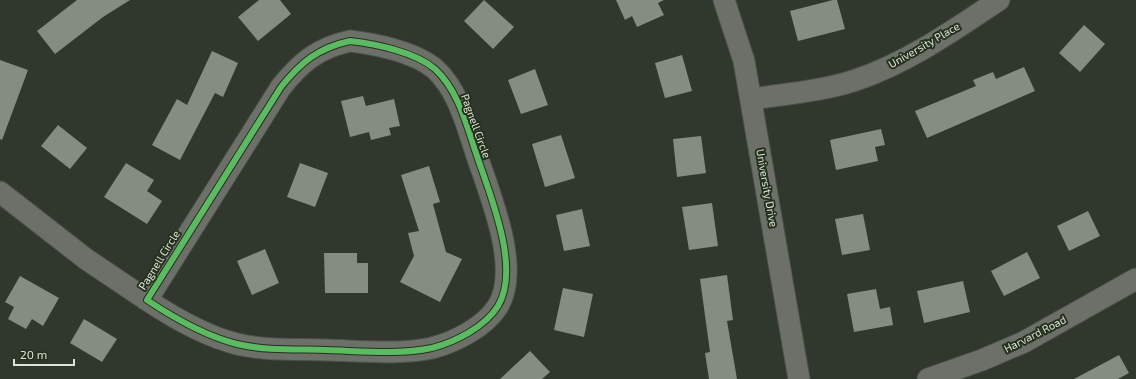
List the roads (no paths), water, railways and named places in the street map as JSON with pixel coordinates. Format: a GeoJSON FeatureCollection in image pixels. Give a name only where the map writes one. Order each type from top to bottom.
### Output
{"type":"FeatureCollection","features":[{"type":"Feature","properties":{"kind":"street","name":"University Drive"},"geometry":{"type":"LineString","coordinates":[[724,0],[744,61],[752,98],[800,379]]}},
{"type":"Feature","properties":{"kind":"street","name":"University Place"},"geometry":{"type":"LineString","coordinates":[[752,98],[822,89],[856,80],[912,55],[998,0]]}},
{"type":"Feature","properties":{"kind":"street","name":"Pagnell Circle"},"geometry":{"type":"LineString","coordinates":[[0,192],[86,259],[147,300],[173,317],[210,334],[238,344],[272,348],[407,351],[432,348],[465,335],[490,316],[498,306],[505,284],[504,252],[499,220],[458,100],[446,81],[434,69],[418,59],[400,51],[365,43],[350,41],[338,44],[310,57],[298,66],[281,87],[147,300]]}},
{"type":"Feature","properties":{"kind":"street","name":"Harvard Road"},"geometry":{"type":"LineString","coordinates":[[928,379],[982,360],[1024,342],[1136,279]]}}]}
